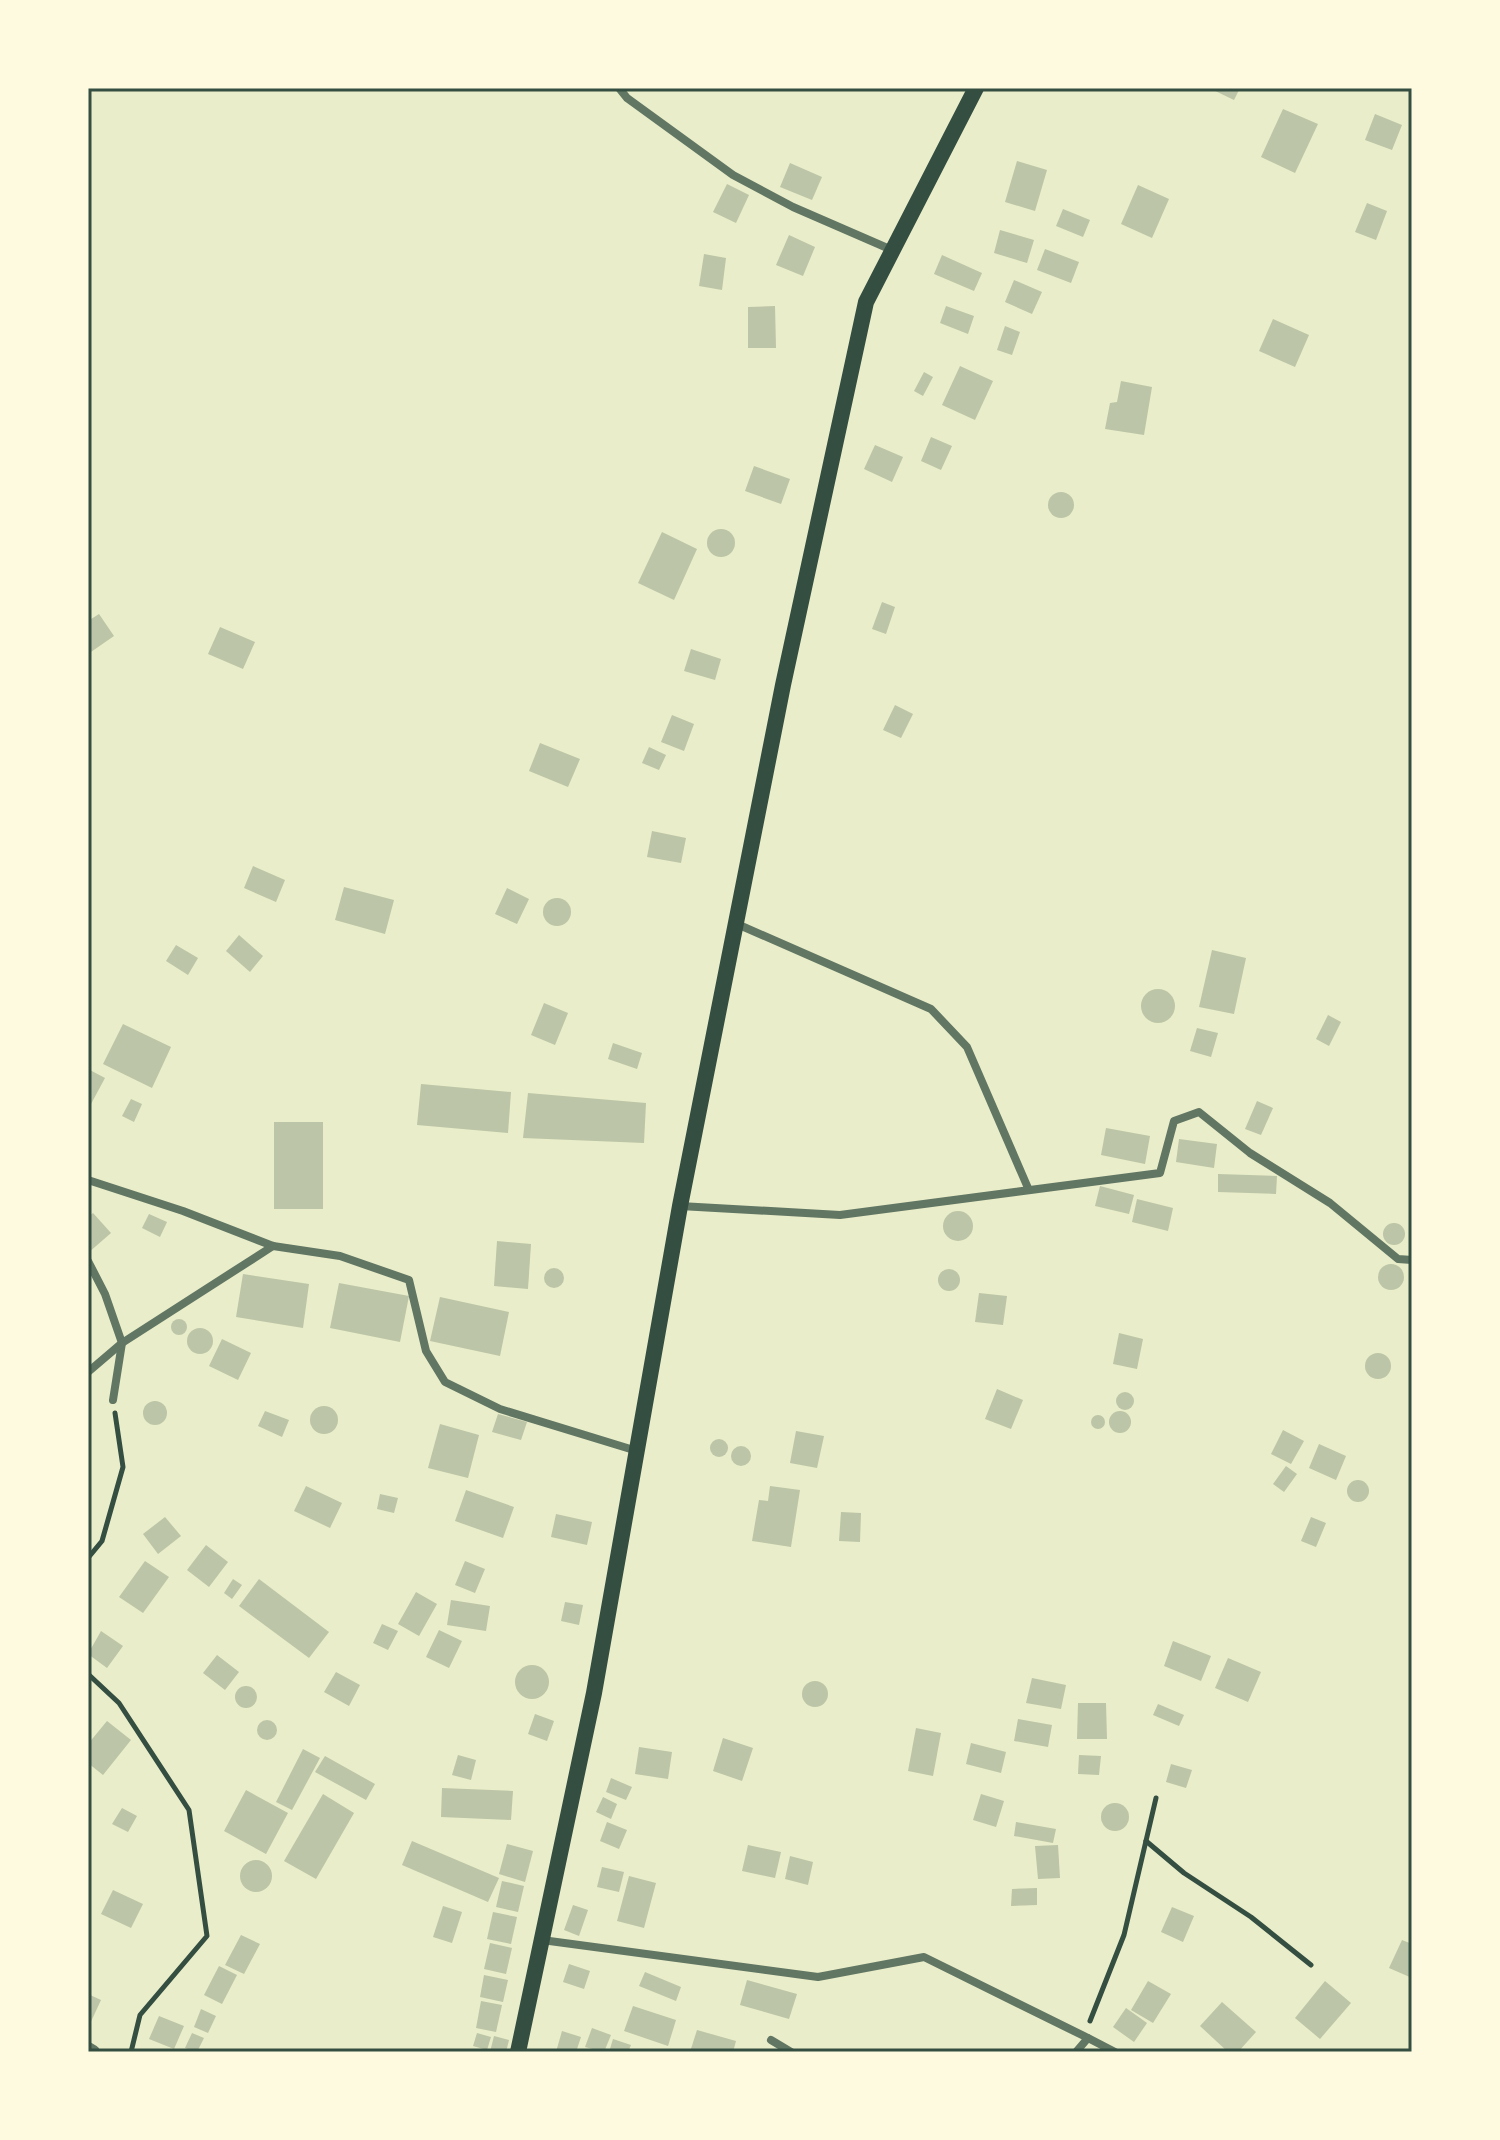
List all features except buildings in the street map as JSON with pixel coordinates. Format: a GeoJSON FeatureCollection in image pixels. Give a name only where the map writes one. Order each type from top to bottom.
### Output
{"type":"FeatureCollection","features":[{"type":"Feature","properties":{"kind":"main road"},"geometry":{"type":"LineString","coordinates":[[518,2052],[594,1693],[680,1206],[783,685],[866,302],[976,88]]}},
{"type":"Feature","properties":{"kind":"street"},"geometry":{"type":"LineString","coordinates":[[619,88],[627,98],[733,175],[793,207],[892,250]]}},
{"type":"Feature","properties":{"kind":"street"},"geometry":{"type":"LineString","coordinates":[[737,924],[931,1009],[967,1047],[1028,1188]]}},
{"type":"Feature","properties":{"kind":"street"},"geometry":{"type":"LineString","coordinates":[[680,1206],[840,1215],[1160,1173],[1174,1121],[1199,1112],[1250,1153],[1330,1203],[1398,1259],[1412,1260]]}},
{"type":"Feature","properties":{"kind":"street"},"geometry":{"type":"LineString","coordinates":[[88,1180],[183,1211],[273,1246],[340,1256],[409,1280],[426,1351],[445,1382],[500,1409],[637,1452]]}},
{"type":"Feature","properties":{"kind":"street"},"geometry":{"type":"LineString","coordinates":[[88,1372],[122,1343],[273,1246]]}},
{"type":"Feature","properties":{"kind":"street"},"geometry":{"type":"LineString","coordinates":[[88,1261],[105,1294],[122,1343],[113,1400]]}},
{"type":"Feature","properties":{"kind":"street"},"geometry":{"type":"LineString","coordinates":[[542,1940],[818,1977],[924,1957],[1115,2052]]}},
{"type":"Feature","properties":{"kind":"street"},"geometry":{"type":"LineString","coordinates":[[1076,2052],[1086,2038]]}},
{"type":"Feature","properties":{"kind":"street"},"geometry":{"type":"LineString","coordinates":[[771,2040],[791,2052]]}},
{"type":"Feature","properties":{"kind":"path"},"geometry":{"type":"LineString","coordinates":[[88,1558],[102,1541],[123,1467],[113,1400]]}},
{"type":"Feature","properties":{"kind":"path"},"geometry":{"type":"LineString","coordinates":[[88,1674],[119,1703],[189,1810],[207,1936],[140,2015],[131,2052]]}},
{"type":"Feature","properties":{"kind":"path"},"geometry":{"type":"LineString","coordinates":[[1086,2038],[1124,1935],[1156,1798]]}},
{"type":"Feature","properties":{"kind":"path"},"geometry":{"type":"LineString","coordinates":[[1146,1841],[1184,1873],[1251,1917],[1311,1965]]}}]}
